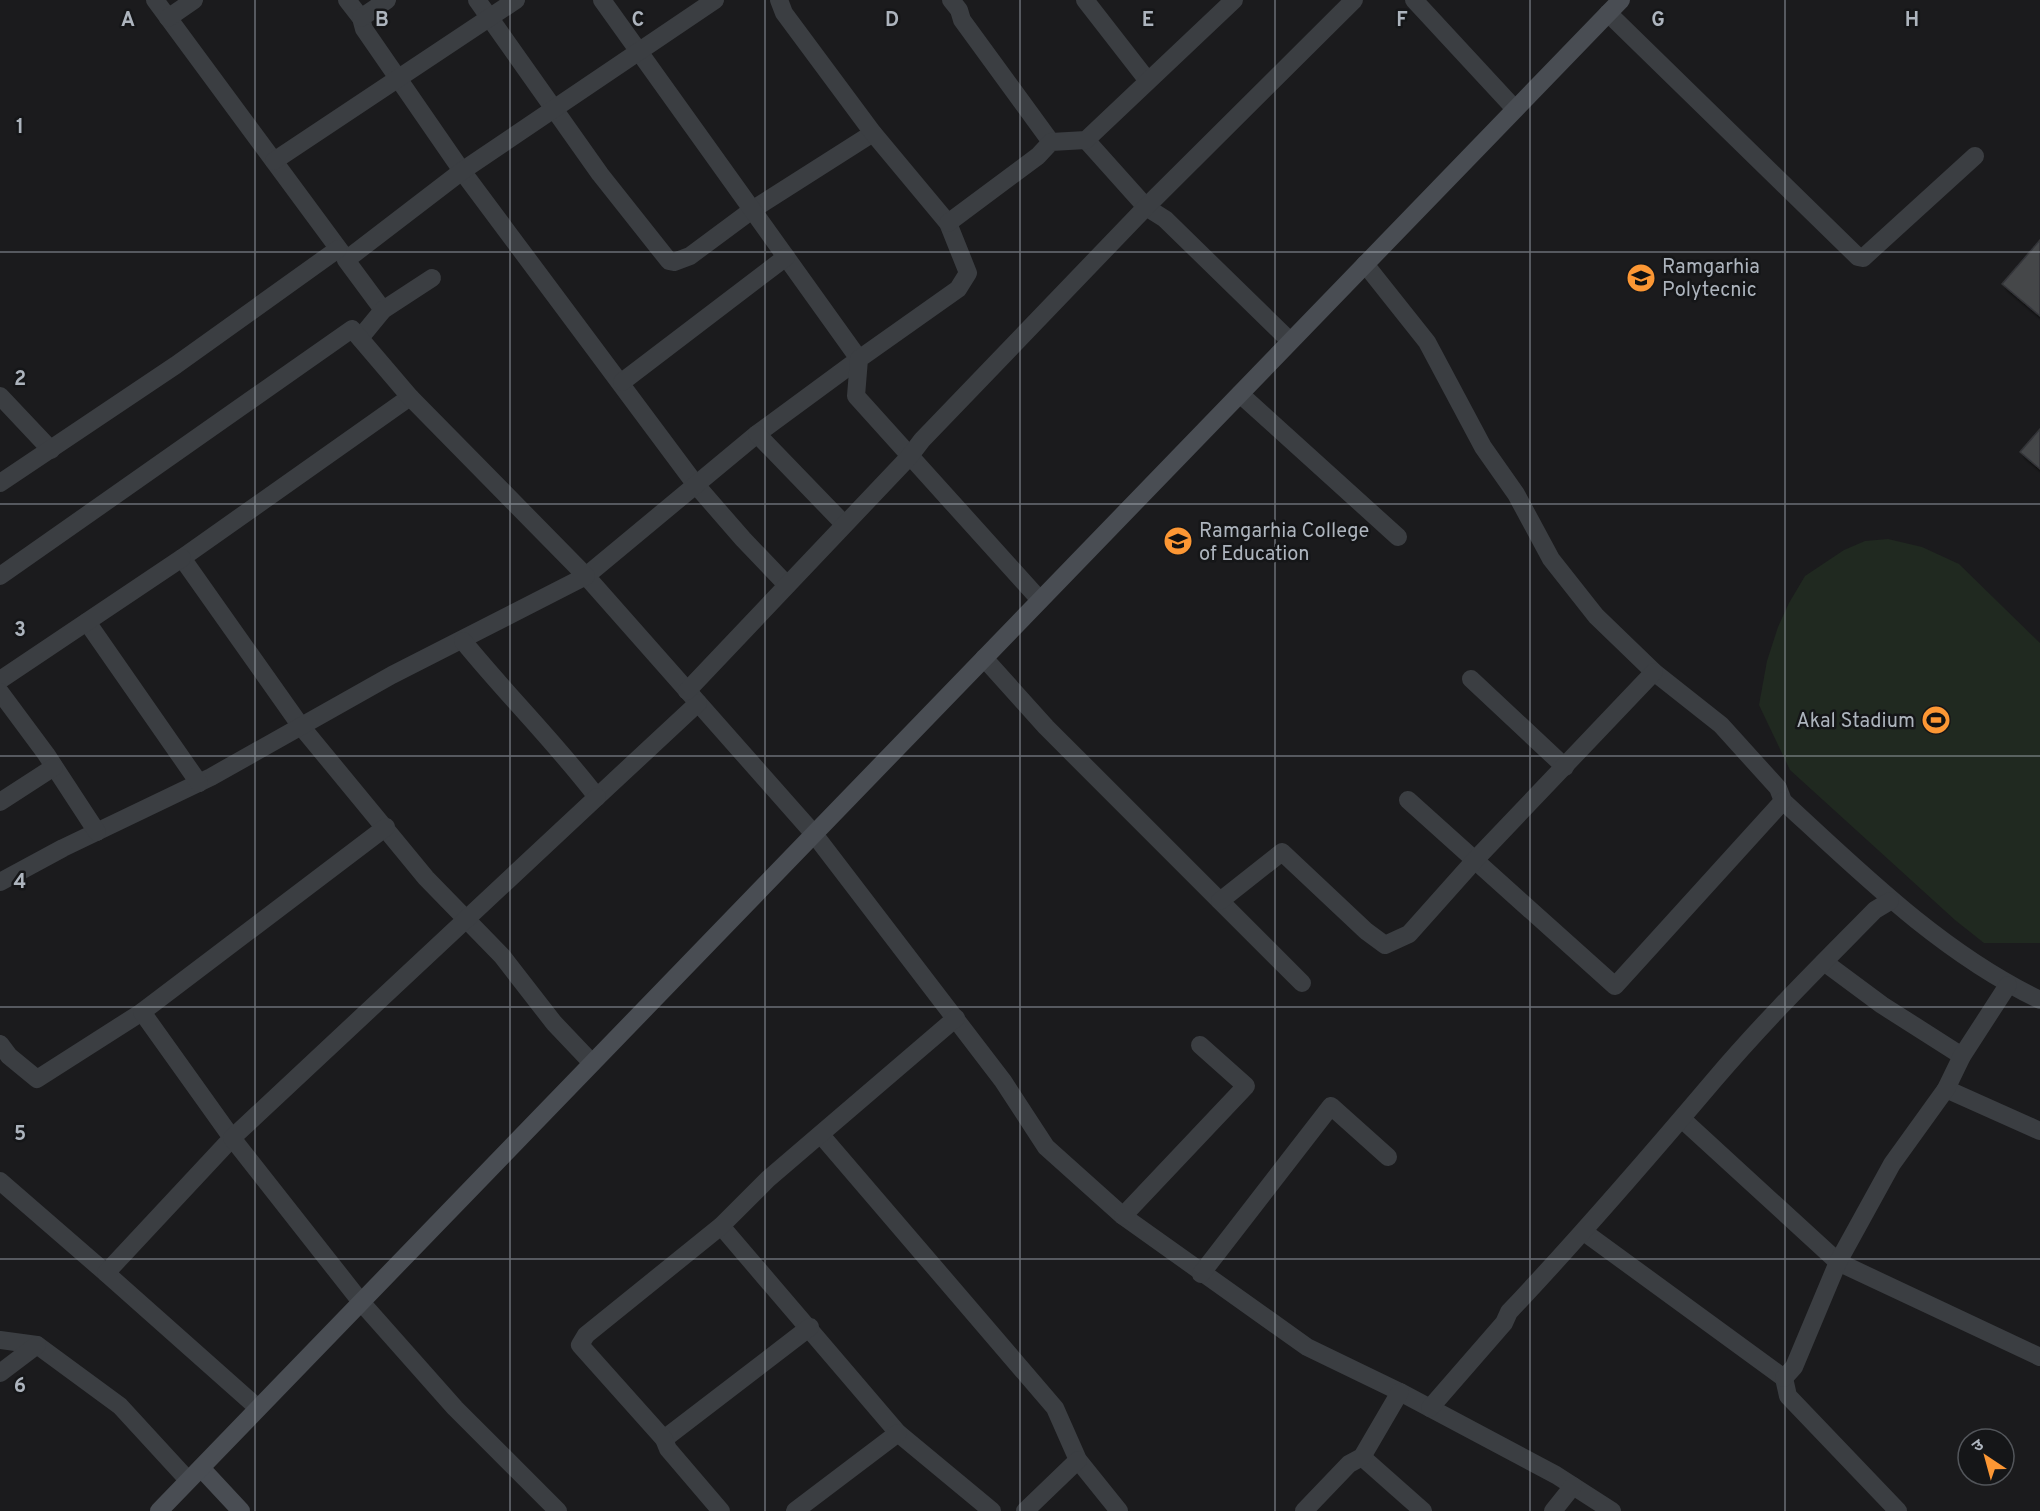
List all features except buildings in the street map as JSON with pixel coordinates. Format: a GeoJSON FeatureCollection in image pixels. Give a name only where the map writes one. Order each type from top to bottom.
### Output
{"type":"FeatureCollection","features":[{"type":"Feature","properties":{"kind":"main road"},"geometry":{"type":"LineString","coordinates":[[159,1511],[1614,7]]}},
{"type":"Feature","properties":{"kind":"main road"},"geometry":{"type":"LineString","coordinates":[[194,1474],[241,1511]]}},
{"type":"Feature","properties":{"kind":"street"},"geometry":{"type":"LineString","coordinates":[[155,0],[383,310]]}},
{"type":"Feature","properties":{"kind":"street"},"geometry":{"type":"LineString","coordinates":[[168,18],[194,0]]}},
{"type":"Feature","properties":{"kind":"street"},"geometry":{"type":"LineString","coordinates":[[347,0],[361,18],[364,29],[462,171],[622,382],[696,485],[787,585]]}},
{"type":"Feature","properties":{"kind":"street"},"geometry":{"type":"LineString","coordinates":[[361,18],[387,0]]}},
{"type":"Feature","properties":{"kind":"street"},"geometry":{"type":"LineString","coordinates":[[477,0],[553,108],[669,261],[674,262],[690,256],[752,210],[873,133]]}},
{"type":"Feature","properties":{"kind":"street"},"geometry":{"type":"LineString","coordinates":[[274,161],[516,0]]}},
{"type":"Feature","properties":{"kind":"street"},"geometry":{"type":"LineString","coordinates":[[602,0],[859,359],[856,396],[1040,600]]}},
{"type":"Feature","properties":{"kind":"street"},"geometry":{"type":"LineString","coordinates":[[0,483],[715,0]]}},
{"type":"Feature","properties":{"kind":"street"},"geometry":{"type":"LineString","coordinates":[[0,882],[199,783],[300,725],[586,576],[757,434],[958,289],[968,273],[948,223],[873,133],[784,13],[779,0]]}},
{"type":"Feature","properties":{"kind":"street"},"geometry":{"type":"LineString","coordinates":[[1084,0],[1148,81]]}},
{"type":"Feature","properties":{"kind":"street"},"geometry":{"type":"LineString","coordinates":[[106,1272],[232,1138],[597,797],[692,697],[787,585],[909,457],[922,440],[1146,207],[1354,0]]}},
{"type":"Feature","properties":{"kind":"street"},"geometry":{"type":"LineString","coordinates":[[1414,0],[1515,109]]}},
{"type":"Feature","properties":{"kind":"street"},"geometry":{"type":"LineString","coordinates":[[961,3],[962,20],[1051,142]]}},
{"type":"Feature","properties":{"kind":"street"},"geometry":{"type":"LineString","coordinates":[[948,223],[1038,156],[1051,142],[1086,141],[1226,3]]}},
{"type":"Feature","properties":{"kind":"street"},"geometry":{"type":"LineString","coordinates":[[1614,7],[1858,257],[1863,258],[1881,244],[1974,156]]}},
{"type":"Feature","properties":{"kind":"street"},"geometry":{"type":"LineString","coordinates":[[1086,141],[1146,207],[1165,219],[1290,341]]}},
{"type":"Feature","properties":{"kind":"street"},"geometry":{"type":"LineString","coordinates":[[622,382],[786,258]]}},
{"type":"Feature","properties":{"kind":"street"},"geometry":{"type":"LineString","coordinates":[[1365,264],[1427,342],[1483,447],[1516,494],[1551,559],[1596,616],[1654,672],[1721,725],[1778,788],[1783,801],[1890,901],[2008,985],[2040,1000]]}},
{"type":"Feature","properties":{"kind":"street"},"geometry":{"type":"LineString","coordinates":[[360,339],[383,310],[432,278]]}},
{"type":"Feature","properties":{"kind":"street"},"geometry":{"type":"LineString","coordinates":[[0,576],[352,329],[410,397],[586,576],[814,834],[1003,1081],[1046,1147],[1124,1216],[1201,1274],[1307,1347],[1430,1408],[1572,1486],[1612,1511]]}},
{"type":"Feature","properties":{"kind":"street"},"geometry":{"type":"LineString","coordinates":[[1240,394],[1398,537]]}},
{"type":"Feature","properties":{"kind":"street"},"geometry":{"type":"LineString","coordinates":[[0,396],[51,450]]}},
{"type":"Feature","properties":{"kind":"street"},"geometry":{"type":"LineString","coordinates":[[0,680],[182,558],[410,397]]}},
{"type":"Feature","properties":{"kind":"street"},"geometry":{"type":"LineString","coordinates":[[757,434],[844,524]]}},
{"type":"Feature","properties":{"kind":"street"},"geometry":{"type":"LineString","coordinates":[[182,558],[300,725],[426,878],[502,956],[554,1023],[592,1063]]}},
{"type":"Feature","properties":{"kind":"street"},"geometry":{"type":"LineString","coordinates":[[87,622],[199,783]]}},
{"type":"Feature","properties":{"kind":"street"},"geometry":{"type":"LineString","coordinates":[[462,641],[513,702],[561,751],[597,797]]}},
{"type":"Feature","properties":{"kind":"street"},"geometry":{"type":"LineString","coordinates":[[984,658],[1046,727],[1302,983]]}},
{"type":"Feature","properties":{"kind":"street"},"geometry":{"type":"LineString","coordinates":[[1220,901],[1282,852],[1366,932],[1385,945],[1409,934],[1475,860],[1654,672]]}},
{"type":"Feature","properties":{"kind":"street"},"geometry":{"type":"LineString","coordinates":[[1471,679],[1565,767]]}},
{"type":"Feature","properties":{"kind":"street"},"geometry":{"type":"LineString","coordinates":[[0,692],[97,832]]}},
{"type":"Feature","properties":{"kind":"street"},"geometry":{"type":"LineString","coordinates":[[0,802],[54,767]]}},
{"type":"Feature","properties":{"kind":"street"},"geometry":{"type":"LineString","coordinates":[[1407,800],[1615,986],[1783,801]]}},
{"type":"Feature","properties":{"kind":"street"},"geometry":{"type":"LineString","coordinates":[[3,1054],[37,1079],[142,1012],[386,827]]}},
{"type":"Feature","properties":{"kind":"street"},"geometry":{"type":"LineString","coordinates":[[1430,1408],[1504,1323],[1509,1312],[1584,1232],[1683,1120],[1715,1078],[1875,910],[1890,901]]}},
{"type":"Feature","properties":{"kind":"street"},"geometry":{"type":"LineString","coordinates":[[1824,962],[1882,1005],[1962,1056]]}},
{"type":"Feature","properties":{"kind":"street"},"geometry":{"type":"LineString","coordinates":[[1784,1378],[1794,1367],[1838,1262],[1892,1164],[1946,1089],[1962,1056],[2008,985]]}},
{"type":"Feature","properties":{"kind":"street"},"geometry":{"type":"LineString","coordinates":[[142,1012],[232,1138],[361,1302],[455,1408],[558,1511]]}},
{"type":"Feature","properties":{"kind":"street"},"geometry":{"type":"LineString","coordinates":[[721,1511],[668,1449],[664,1439],[580,1345],[586,1335],[721,1226],[768,1179],[956,1018]]}},
{"type":"Feature","properties":{"kind":"street"},"geometry":{"type":"LineString","coordinates":[[1124,1216],[1246,1086],[1200,1045]]}},
{"type":"Feature","properties":{"kind":"street"},"geometry":{"type":"LineString","coordinates":[[1946,1089],[2040,1131]]}},
{"type":"Feature","properties":{"kind":"street"},"geometry":{"type":"LineString","coordinates":[[1201,1274],[1331,1106],[1388,1157]]}},
{"type":"Feature","properties":{"kind":"street"},"geometry":{"type":"LineString","coordinates":[[1683,1120],[1838,1262],[2040,1357]]}},
{"type":"Feature","properties":{"kind":"street"},"geometry":{"type":"LineString","coordinates":[[821,1135],[1055,1408],[1078,1460],[1119,1511]]}},
{"type":"Feature","properties":{"kind":"street"},"geometry":{"type":"LineString","coordinates":[[0,1181],[258,1408]]}},
{"type":"Feature","properties":{"kind":"street"},"geometry":{"type":"LineString","coordinates":[[721,1226],[898,1432],[992,1511]]}},
{"type":"Feature","properties":{"kind":"street"},"geometry":{"type":"LineString","coordinates":[[1584,1232],[1784,1378],[1788,1396],[1898,1511]]}},
{"type":"Feature","properties":{"kind":"street"},"geometry":{"type":"LineString","coordinates":[[664,1439],[810,1327]]}},
{"type":"Feature","properties":{"kind":"street"},"geometry":{"type":"LineString","coordinates":[[0,1340],[37,1345],[120,1406],[194,1474]]}},
{"type":"Feature","properties":{"kind":"street"},"geometry":{"type":"LineString","coordinates":[[0,1373],[37,1345]]}},
{"type":"Feature","properties":{"kind":"street"},"geometry":{"type":"LineString","coordinates":[[1304,1511],[1349,1464],[1362,1456],[1400,1392]]}},
{"type":"Feature","properties":{"kind":"street"},"geometry":{"type":"LineString","coordinates":[[795,1511],[898,1432]]}},
{"type":"Feature","properties":{"kind":"street"},"geometry":{"type":"LineString","coordinates":[[1362,1456],[1423,1511]]}},
{"type":"Feature","properties":{"kind":"street"},"geometry":{"type":"LineString","coordinates":[[1024,1511],[1078,1460]]}},
{"type":"Feature","properties":{"kind":"street"},"geometry":{"type":"LineString","coordinates":[[1553,1511],[1572,1486]]}},
{"type":"Feature","properties":{"kind":"shaded area"},"geometry":{"type":"Polygon","coordinates":[[[1888,539],[1922,547],[1959,564],[2040,643],[2040,943],[1984,943],[1955,920],[1790,770],[1759,705],[1767,661],[1778,627],[1805,576],[1844,550],[1865,541],[1888,539]]]}},
{"type":"Feature","properties":{"kind":"place","name":"Ramgarhia Polytecnic"},"geometry":{"type":"Point","coordinates":[1641,278]}},
{"type":"Feature","properties":{"kind":"place","name":"Ramgarhia College of Education"},"geometry":{"type":"Point","coordinates":[1178,541]}},
{"type":"Feature","properties":{"kind":"place","name":"Akal Stadium"},"geometry":{"type":"Point","coordinates":[1936,720]}}]}
